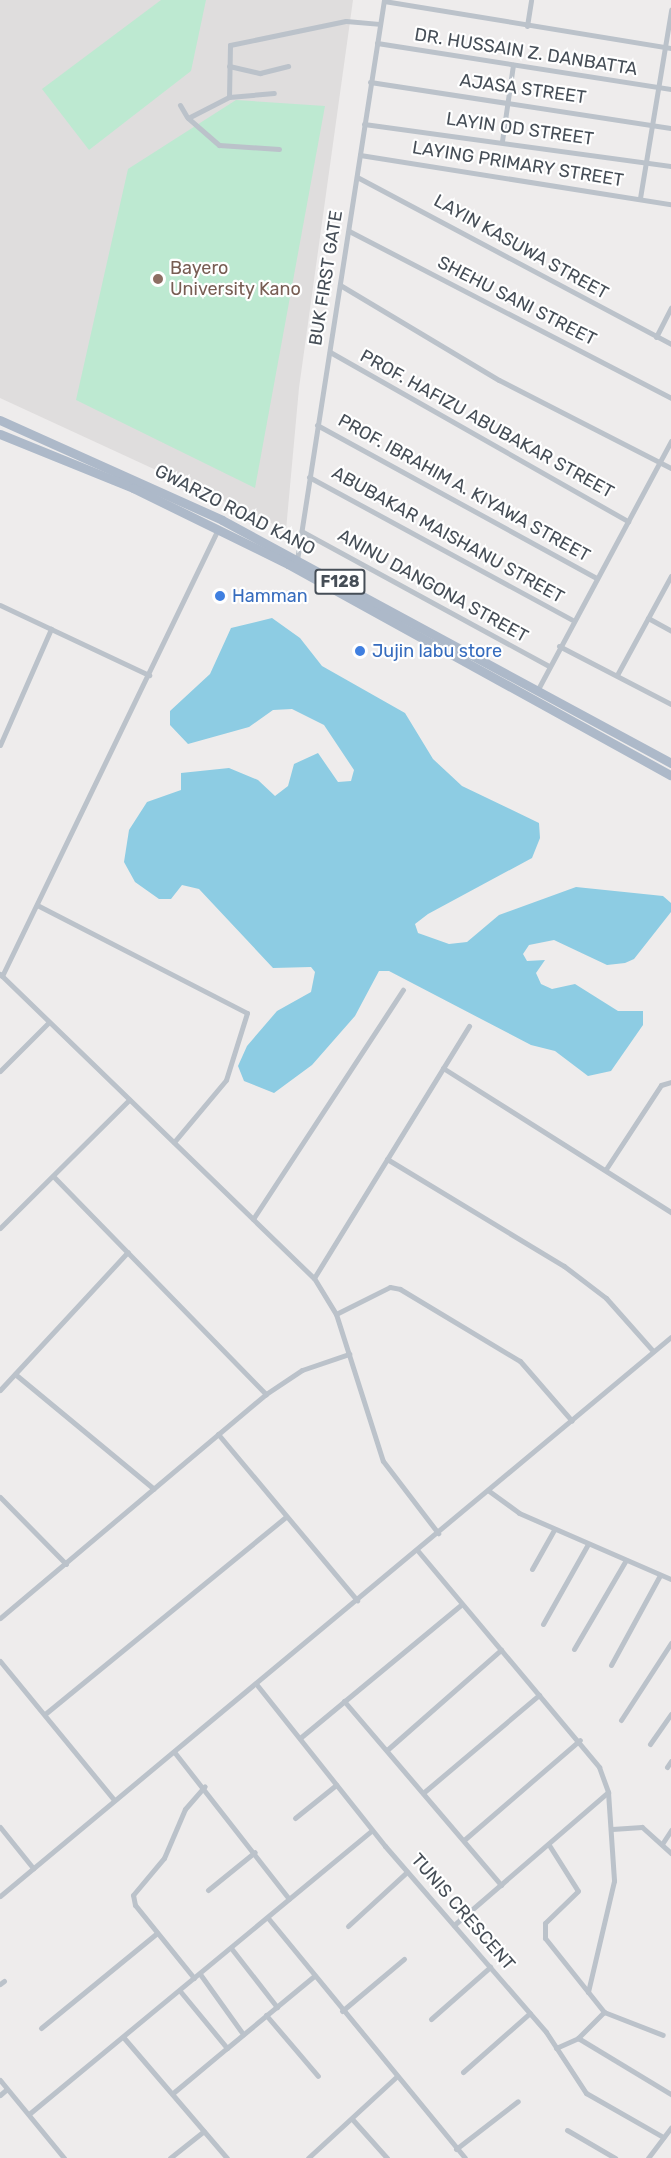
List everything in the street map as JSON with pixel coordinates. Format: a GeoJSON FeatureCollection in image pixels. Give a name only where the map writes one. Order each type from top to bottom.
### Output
{"type":"FeatureCollection","features":[{"type":"Feature","properties":{"kind":"main road","name":"GWARZO ROAD KANO"},"geometry":{"type":"LineString","coordinates":[[0,420],[297,560],[671,763]]}},
{"type":"Feature","properties":{"kind":"main road","name":"F128"},"geometry":{"type":"LineString","coordinates":[[0,434],[173,502],[218,529],[671,775]]}},
{"type":"Feature","properties":{"kind":"street"},"geometry":{"type":"LineString","coordinates":[[384,0],[527,26],[668,48]]}},
{"type":"Feature","properties":{"kind":"street","name":"BUK FIRST GATE"},"geometry":{"type":"LineString","coordinates":[[297,560],[384,0]]}},
{"type":"Feature","properties":{"kind":"street"},"geometry":{"type":"LineString","coordinates":[[527,26],[531,0]]}},
{"type":"Feature","properties":{"kind":"street"},"geometry":{"type":"LineString","coordinates":[[640,198],[651,124],[668,48],[671,10]]}},
{"type":"Feature","properties":{"kind":"street"},"geometry":{"type":"LineString","coordinates":[[229,96],[228,50],[234,42],[346,21],[379,24]]}},
{"type":"Feature","properties":{"kind":"street","name":"DR. HUSSAIN Z. DANBATTA"},"geometry":{"type":"LineString","coordinates":[[377,44],[671,89]]}},
{"type":"Feature","properties":{"kind":"street"},"geometry":{"type":"LineString","coordinates":[[502,141],[510,102],[513,65]]}},
{"type":"Feature","properties":{"kind":"street"},"geometry":{"type":"LineString","coordinates":[[229,66],[260,73],[288,66]]}},
{"type":"Feature","properties":{"kind":"street","name":"AJASA STREET"},"geometry":{"type":"LineString","coordinates":[[370,82],[671,128]]}},
{"type":"Feature","properties":{"kind":"street"},"geometry":{"type":"LineString","coordinates":[[187,117],[229,96],[274,93]]}},
{"type":"Feature","properties":{"kind":"street"},"geometry":{"type":"LineString","coordinates":[[180,105],[187,117],[219,145],[279,149]]}},
{"type":"Feature","properties":{"kind":"street","name":"LAYIN OD STREET"},"geometry":{"type":"LineString","coordinates":[[364,124],[502,141],[671,166]]}},
{"type":"Feature","properties":{"kind":"street","name":"LAYING PRIMARY STREET"},"geometry":{"type":"LineString","coordinates":[[360,155],[671,204]]}},
{"type":"Feature","properties":{"kind":"street","name":"LAYIN KASUWA STREET"},"geometry":{"type":"LineString","coordinates":[[357,177],[671,344]]}},
{"type":"Feature","properties":{"kind":"street","name":"SHEHU SANI STREET"},"geometry":{"type":"LineString","coordinates":[[349,231],[671,398]]}},
{"type":"Feature","properties":{"kind":"street"},"geometry":{"type":"LineString","coordinates":[[340,285],[498,380],[671,468]]}},
{"type":"Feature","properties":{"kind":"street"},"geometry":{"type":"LineString","coordinates":[[656,337],[671,308]]}},
{"type":"Feature","properties":{"kind":"street","name":"PROF. HAFIZU ABUBAKAR STREET"},"geometry":{"type":"LineString","coordinates":[[330,352],[628,521]]}},
{"type":"Feature","properties":{"kind":"street","name":"PROF. IBRAHIM A. KIYAWA STREET"},"geometry":{"type":"LineString","coordinates":[[317,425],[597,578]]}},
{"type":"Feature","properties":{"kind":"street"},"geometry":{"type":"LineString","coordinates":[[537,691],[572,620],[671,441]]}},
{"type":"Feature","properties":{"kind":"street","name":"ABUBAKAR MAISHANU STREET"},"geometry":{"type":"LineString","coordinates":[[309,477],[572,620]]}},
{"type":"Feature","properties":{"kind":"street"},"geometry":{"type":"LineString","coordinates":[[218,529],[150,675],[1,975],[314,1278],[336,1314],[382,1461],[438,1533]]}},
{"type":"Feature","properties":{"kind":"street","name":"ANINU DANGONA STREET"},"geometry":{"type":"LineString","coordinates":[[303,532],[549,666]]}},
{"type":"Feature","properties":{"kind":"street"},"geometry":{"type":"LineString","coordinates":[[617,675],[671,576]]}},
{"type":"Feature","properties":{"kind":"street"},"geometry":{"type":"LineString","coordinates":[[0,605],[150,675]]}},
{"type":"Feature","properties":{"kind":"street"},"geometry":{"type":"LineString","coordinates":[[648,618],[671,631]]}},
{"type":"Feature","properties":{"kind":"street"},"geometry":{"type":"LineString","coordinates":[[0,745],[51,629]]}},
{"type":"Feature","properties":{"kind":"street"},"geometry":{"type":"LineString","coordinates":[[559,646],[671,704]]}},
{"type":"Feature","properties":{"kind":"street"},"geometry":{"type":"LineString","coordinates":[[37,905],[247,1013],[226,1080],[174,1142]]}},
{"type":"Feature","properties":{"kind":"street"},"geometry":{"type":"LineString","coordinates":[[253,1219],[404,990]]}},
{"type":"Feature","properties":{"kind":"street"},"geometry":{"type":"LineString","coordinates":[[0,1071],[49,1022]]}},
{"type":"Feature","properties":{"kind":"street"},"geometry":{"type":"LineString","coordinates":[[314,1278],[469,1026]]}},
{"type":"Feature","properties":{"kind":"street"},"geometry":{"type":"LineString","coordinates":[[443,1068],[671,1212]]}},
{"type":"Feature","properties":{"kind":"street"},"geometry":{"type":"LineString","coordinates":[[606,1169],[661,1085],[671,1082]]}},
{"type":"Feature","properties":{"kind":"street"},"geometry":{"type":"LineString","coordinates":[[0,1228],[129,1100]]}},
{"type":"Feature","properties":{"kind":"street"},"geometry":{"type":"LineString","coordinates":[[387,1159],[564,1266],[606,1298],[653,1351]]}},
{"type":"Feature","properties":{"kind":"street"},"geometry":{"type":"LineString","coordinates":[[53,1176],[266,1394]]}},
{"type":"Feature","properties":{"kind":"street"},"geometry":{"type":"LineString","coordinates":[[0,1390],[128,1252]]}},
{"type":"Feature","properties":{"kind":"street"},"geometry":{"type":"LineString","coordinates":[[336,1314],[390,1287],[400,1289],[520,1361],[572,1421]]}},
{"type":"Feature","properties":{"kind":"street"},"geometry":{"type":"LineString","coordinates":[[0,1896],[418,1551],[671,1337]]}},
{"type":"Feature","properties":{"kind":"street"},"geometry":{"type":"LineString","coordinates":[[0,1618],[266,1394],[302,1370],[349,1354]]}},
{"type":"Feature","properties":{"kind":"street"},"geometry":{"type":"LineString","coordinates":[[15,1374],[154,1489]]}},
{"type":"Feature","properties":{"kind":"street"},"geometry":{"type":"LineString","coordinates":[[218,1434],[357,1600]]}},
{"type":"Feature","properties":{"kind":"street"},"geometry":{"type":"LineString","coordinates":[[489,1491],[554,1530],[671,1579]]}},
{"type":"Feature","properties":{"kind":"street"},"geometry":{"type":"LineString","coordinates":[[0,1497],[66,1564]]}},
{"type":"Feature","properties":{"kind":"street"},"geometry":{"type":"LineString","coordinates":[[45,1714],[286,1517]]}},
{"type":"Feature","properties":{"kind":"street"},"geometry":{"type":"LineString","coordinates":[[532,1569],[554,1530]]}},
{"type":"Feature","properties":{"kind":"street"},"geometry":{"type":"LineString","coordinates":[[543,1624],[588,1544]]}},
{"type":"Feature","properties":{"kind":"street"},"geometry":{"type":"LineString","coordinates":[[418,1551],[461,1605],[579,1740],[599,1767],[608,1792],[614,1881],[588,1992]]}},
{"type":"Feature","properties":{"kind":"street"},"geometry":{"type":"LineString","coordinates":[[574,1649],[626,1560]]}},
{"type":"Feature","properties":{"kind":"street"},"geometry":{"type":"LineString","coordinates":[[611,1665],[660,1575]]}},
{"type":"Feature","properties":{"kind":"street"},"geometry":{"type":"LineString","coordinates":[[300,1738],[461,1605]]}},
{"type":"Feature","properties":{"kind":"street"},"geometry":{"type":"LineString","coordinates":[[621,1720],[671,1643]]}},
{"type":"Feature","properties":{"kind":"street"},"geometry":{"type":"LineString","coordinates":[[387,1750],[501,1650]]}},
{"type":"Feature","properties":{"kind":"street"},"geometry":{"type":"LineString","coordinates":[[0,1661],[114,1800]]}},
{"type":"Feature","properties":{"kind":"street","name":"TUNIS CRESCENT"},"geometry":{"type":"LineString","coordinates":[[257,1685],[372,1830],[530,2013],[586,2093],[663,2137]]}},
{"type":"Feature","properties":{"kind":"street"},"geometry":{"type":"LineString","coordinates":[[423,1793],[539,1695]]}},
{"type":"Feature","properties":{"kind":"street"},"geometry":{"type":"LineString","coordinates":[[344,1701],[501,1885]]}},
{"type":"Feature","properties":{"kind":"street"},"geometry":{"type":"LineString","coordinates":[[650,1744],[671,1714]]}},
{"type":"Feature","properties":{"kind":"street"},"geometry":{"type":"LineString","coordinates":[[464,1840],[579,1740]]}},
{"type":"Feature","properties":{"kind":"street"},"geometry":{"type":"LineString","coordinates":[[175,1753],[206,1786],[289,1899]]}},
{"type":"Feature","properties":{"kind":"street"},"geometry":{"type":"LineString","coordinates":[[667,1767],[671,1761]]}},
{"type":"Feature","properties":{"kind":"street"},"geometry":{"type":"LineString","coordinates":[[295,1818],[336,1785]]}},
{"type":"Feature","properties":{"kind":"street"},"geometry":{"type":"LineString","coordinates":[[206,1786],[185,1809],[164,1858],[133,1895],[157,1933],[197,1976],[243,2034]]}},
{"type":"Feature","properties":{"kind":"street"},"geometry":{"type":"LineString","coordinates":[[454,1925],[608,1792]]}},
{"type":"Feature","properties":{"kind":"street"},"geometry":{"type":"LineString","coordinates":[[0,1827],[33,1868]]}},
{"type":"Feature","properties":{"kind":"street"},"geometry":{"type":"LineString","coordinates":[[612,1829],[642,1827],[671,1853]]}},
{"type":"Feature","properties":{"kind":"street"},"geometry":{"type":"LineString","coordinates":[[28,2114],[124,2038],[372,1830]]}},
{"type":"Feature","properties":{"kind":"street"},"geometry":{"type":"LineString","coordinates":[[662,1844],[671,1830]]}},
{"type":"Feature","properties":{"kind":"street"},"geometry":{"type":"LineString","coordinates":[[549,1845],[578,1891],[541,1929],[604,2012],[663,2035]]}},
{"type":"Feature","properties":{"kind":"street"},"geometry":{"type":"LineString","coordinates":[[208,1890],[255,1852]]}},
{"type":"Feature","properties":{"kind":"street"},"geometry":{"type":"LineString","coordinates":[[348,1926],[407,1872]]}},
{"type":"Feature","properties":{"kind":"street"},"geometry":{"type":"LineString","coordinates":[[268,1918],[396,2078],[465,2158]]}},
{"type":"Feature","properties":{"kind":"street"},"geometry":{"type":"LineString","coordinates":[[41,2028],[157,1933]]}},
{"type":"Feature","properties":{"kind":"street"},"geometry":{"type":"LineString","coordinates":[[231,1948],[277,2007]]}},
{"type":"Feature","properties":{"kind":"street"},"geometry":{"type":"LineString","coordinates":[[342,2011],[404,1959]]}},
{"type":"Feature","properties":{"kind":"street"},"geometry":{"type":"LineString","coordinates":[[431,2019],[490,1967]]}},
{"type":"Feature","properties":{"kind":"street"},"geometry":{"type":"LineString","coordinates":[[173,2093],[314,1976]]}},
{"type":"Feature","properties":{"kind":"street"},"geometry":{"type":"LineString","coordinates":[[180,1990],[227,2048]]}},
{"type":"Feature","properties":{"kind":"street"},"geometry":{"type":"LineString","coordinates":[[556,2048],[578,2038],[604,2012]]}},
{"type":"Feature","properties":{"kind":"street"},"geometry":{"type":"LineString","coordinates":[[463,2072],[530,2013]]}},
{"type":"Feature","properties":{"kind":"street"},"geometry":{"type":"LineString","coordinates":[[266,2016],[318,2076]]}},
{"type":"Feature","properties":{"kind":"street"},"geometry":{"type":"LineString","coordinates":[[124,2038],[227,2158]]}},
{"type":"Feature","properties":{"kind":"street"},"geometry":{"type":"LineString","coordinates":[[578,2038],[671,2094]]}},
{"type":"Feature","properties":{"kind":"street"},"geometry":{"type":"LineString","coordinates":[[308,2158],[353,2120],[396,2078]]}},
{"type":"Feature","properties":{"kind":"street"},"geometry":{"type":"LineString","coordinates":[[0,2080],[64,2158]]}},
{"type":"Feature","properties":{"kind":"street"},"geometry":{"type":"LineString","coordinates":[[0,2095],[7,2089]]}},
{"type":"Feature","properties":{"kind":"street"},"geometry":{"type":"LineString","coordinates":[[456,2149],[518,2101]]}},
{"type":"Feature","properties":{"kind":"street"},"geometry":{"type":"LineString","coordinates":[[353,2120],[387,2158]]}},
{"type":"Feature","properties":{"kind":"street"},"geometry":{"type":"LineString","coordinates":[[648,2158],[671,2127]]}},
{"type":"Feature","properties":{"kind":"street"},"geometry":{"type":"LineString","coordinates":[[567,2130],[615,2158]]}},
{"type":"Feature","properties":{"kind":"street"},"geometry":{"type":"LineString","coordinates":[[170,2158],[204,2132]]}},
{"type":"Feature","properties":{"kind":"shaded area","name":"Bayero University Kano"},"geometry":{"type":"Polygon","coordinates":[[[0,0],[353,0],[299,388],[286,530],[0,398],[0,0]]]}},
{"type":"Feature","properties":{"kind":"green space"},"geometry":{"type":"Polygon","coordinates":[[[161,0],[206,0],[191,71],[89,150],[42,89],[161,0]]]}},
{"type":"Feature","properties":{"kind":"green space"},"geometry":{"type":"Polygon","coordinates":[[[236,100],[325,106],[255,488],[76,400],[128,169],[236,100]]]}},
{"type":"Feature","properties":{"kind":"water"},"geometry":{"type":"Polygon","coordinates":[[[272,618],[300,638],[322,666],[405,713],[433,759],[462,786],[539,823],[540,838],[532,858],[428,914],[415,924],[418,933],[449,944],[467,942],[499,915],[576,887],[663,896],[671,903],[671,912],[634,959],[625,963],[607,965],[554,940],[529,945],[523,954],[527,961],[545,960],[536,973],[541,984],[552,989],[575,984],[618,1011],[643,1011],[643,1025],[611,1071],[588,1076],[555,1051],[531,1045],[389,971],[379,971],[355,1016],[312,1065],[274,1093],[244,1081],[238,1066],[247,1046],[277,1011],[311,992],[315,972],[311,967],[273,968],[199,889],[182,885],[171,899],[159,899],[135,882],[124,862],[129,830],[147,802],[181,790],[181,773],[229,768],[258,780],[275,796],[288,786],[294,764],[318,753],[338,782],[351,781],[354,770],[324,725],[292,709],[273,710],[249,727],[188,744],[170,725],[170,711],[210,674],[231,628],[272,618]]]}},
{"type":"Feature","properties":{"kind":"place","name":"Bayero University Kano"},"geometry":{"type":"Point","coordinates":[158,279]}},
{"type":"Feature","properties":{"kind":"place","name":"Hamman"},"geometry":{"type":"Point","coordinates":[220,596]}},
{"type":"Feature","properties":{"kind":"place","name":"Jujin labu store"},"geometry":{"type":"Point","coordinates":[360,651]}}]}
